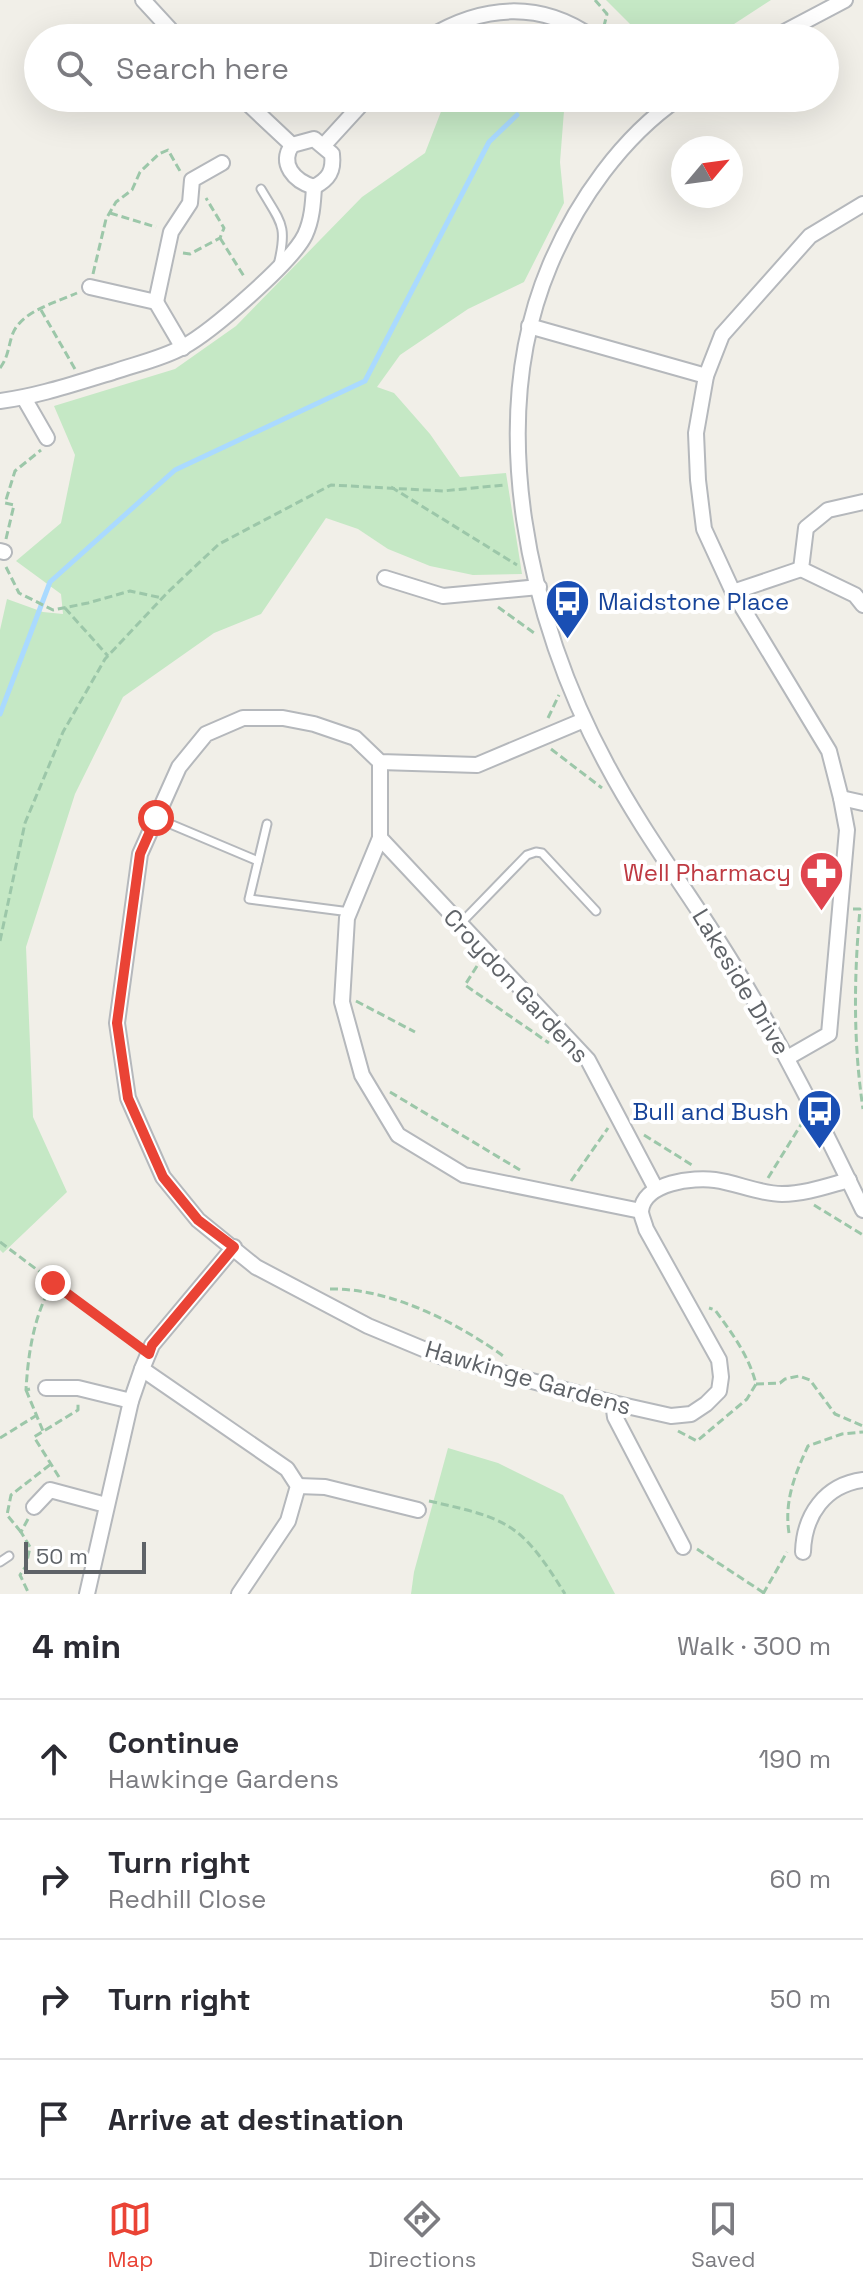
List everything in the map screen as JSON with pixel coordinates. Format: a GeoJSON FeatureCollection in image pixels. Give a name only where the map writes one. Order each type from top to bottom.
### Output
{"type":"FeatureCollection","features":[{"type":"Feature","properties":{"kind":"street"},"geometry":{"type":"LineString","coordinates":[[143,0],[165,24]]}},
{"type":"Feature","properties":{"kind":"street"},"geometry":{"type":"LineString","coordinates":[[800,24],[845,0]]}},
{"type":"Feature","properties":{"kind":"street"},"geometry":{"type":"LineString","coordinates":[[452,24],[463,18],[502,10],[549,7],[573,24]]}},
{"type":"Feature","properties":{"kind":"street"},"geometry":{"type":"LineString","coordinates":[[257,112],[292,145]]}},
{"type":"Feature","properties":{"kind":"street"},"geometry":{"type":"LineString","coordinates":[[324,145],[354,112]]}},
{"type":"Feature","properties":{"kind":"street","name":"Lakeside Drive"},"geometry":{"type":"LineString","coordinates":[[658,112],[623,149],[591,191],[561,242],[529,326],[517,406],[520,481],[538,583],[557,651],[584,720],[620,789],[726,953],[787,1058],[863,1210]]}},
{"type":"Feature","properties":{"kind":"street"},"geometry":{"type":"LineString","coordinates":[[314,139],[324,145],[332,154],[332,171],[324,181],[314,187],[293,176],[286,153],[292,145],[314,139]]}},
{"type":"Feature","properties":{"kind":"street"},"geometry":{"type":"LineString","coordinates":[[183,348],[156,302],[171,232],[190,203],[194,179],[222,163]]}},
{"type":"Feature","properties":{"kind":"street"},"geometry":{"type":"LineString","coordinates":[[0,401],[24,398],[81,382],[183,348],[253,292],[304,238],[311,220],[314,187]]}},
{"type":"Feature","properties":{"kind":"street"},"geometry":{"type":"LineString","coordinates":[[787,1058],[829,1034],[847,830],[829,751],[733,592],[704,529],[696,433],[706,376],[722,335],[810,236],[863,204]]}},
{"type":"Feature","properties":{"kind":"street"},"geometry":{"type":"LineString","coordinates":[[90,287],[156,302]]}},
{"type":"Feature","properties":{"kind":"street"},"geometry":{"type":"LineString","coordinates":[[529,326],[706,376]]}},
{"type":"Feature","properties":{"kind":"street"},"geometry":{"type":"LineString","coordinates":[[24,398],[47,438]]}},
{"type":"Feature","properties":{"kind":"street"},"geometry":{"type":"LineString","coordinates":[[801,569],[806,528],[828,510],[863,502]]}},
{"type":"Feature","properties":{"kind":"street"},"geometry":{"type":"LineString","coordinates":[[733,592],[801,569],[855,595],[863,605]]}},
{"type":"Feature","properties":{"kind":"street"},"geometry":{"type":"LineString","coordinates":[[385,578],[443,596],[538,583]]}},
{"type":"Feature","properties":{"kind":"street","name":"Hawkinge Gardens"},"geometry":{"type":"LineString","coordinates":[[380,762],[355,738],[314,724],[283,718],[243,718],[206,734],[179,767],[140,854],[117,1023],[128,1098],[163,1177],[198,1220],[256,1267],[368,1326],[440,1356],[613,1403],[671,1416],[691,1414],[719,1391],[719,1360],[646,1229],[641,1211]]}},
{"type":"Feature","properties":{"kind":"street"},"geometry":{"type":"LineString","coordinates":[[584,720],[477,765],[380,762],[380,838],[350,912],[342,994],[360,1072],[398,1135],[464,1175],[641,1211],[656,1189],[673,1183],[707,1180],[779,1194],[849,1180]]}},
{"type":"Feature","properties":{"kind":"street"},"geometry":{"type":"LineString","coordinates":[[841,798],[863,803]]}},
{"type":"Feature","properties":{"kind":"street","name":"Croydon Gardens"},"geometry":{"type":"LineString","coordinates":[[380,838],[588,1060],[656,1189]]}},
{"type":"Feature","properties":{"kind":"street"},"geometry":{"type":"LineString","coordinates":[[87,1594],[131,1401],[152,1345],[234,1247]]}},
{"type":"Feature","properties":{"kind":"street"},"geometry":{"type":"LineString","coordinates":[[142,1369],[287,1469],[298,1486],[288,1521],[239,1594]]}},
{"type":"Feature","properties":{"kind":"street"},"geometry":{"type":"LineString","coordinates":[[46,1388],[78,1388],[131,1401]]}},
{"type":"Feature","properties":{"kind":"street"},"geometry":{"type":"LineString","coordinates":[[613,1403],[615,1417],[683,1547]]}},
{"type":"Feature","properties":{"kind":"street"},"geometry":{"type":"LineString","coordinates":[[803,1552],[804,1531],[811,1515],[836,1488],[863,1480]]}},
{"type":"Feature","properties":{"kind":"street"},"geometry":{"type":"LineString","coordinates":[[298,1486],[325,1487],[416,1510]]}},
{"type":"Feature","properties":{"kind":"street"},"geometry":{"type":"LineString","coordinates":[[34,1507],[50,1490],[106,1505]]}},
{"type":"Feature","properties":{"kind":"lane"},"geometry":{"type":"LineString","coordinates":[[261,189],[284,228],[278,267]]}},
{"type":"Feature","properties":{"kind":"lane"},"geometry":{"type":"LineString","coordinates":[[156,818],[258,861]]}},
{"type":"Feature","properties":{"kind":"lane"},"geometry":{"type":"LineString","coordinates":[[267,824],[249,899],[350,912]]}},
{"type":"Feature","properties":{"kind":"lane"},"geometry":{"type":"LineString","coordinates":[[459,925],[527,855],[536,852],[542,853],[596,911]]}},
{"type":"Feature","properties":{"kind":"lane"},"geometry":{"type":"LineString","coordinates":[[0,1562],[9,1556]]}},
{"type":"Feature","properties":{"kind":"path"},"geometry":{"type":"LineString","coordinates":[[595,0],[607,14],[605,24]]}},
{"type":"Feature","properties":{"kind":"path"},"geometry":{"type":"LineString","coordinates":[[0,368],[9,356],[13,334],[21,319],[90,287],[110,213],[116,202],[132,190],[140,172],[159,154],[168,150],[186,182],[194,179],[224,228],[220,238],[190,254],[167,250]]}},
{"type":"Feature","properties":{"kind":"path"},"geometry":{"type":"LineString","coordinates":[[110,213],[171,232]]}},
{"type":"Feature","properties":{"kind":"path"},"geometry":{"type":"LineString","coordinates":[[220,238],[253,292]]}},
{"type":"Feature","properties":{"kind":"path"},"geometry":{"type":"LineString","coordinates":[[41,310],[81,382]]}},
{"type":"Feature","properties":{"kind":"path"},"geometry":{"type":"LineString","coordinates":[[47,438],[41,452],[15,471],[5,503],[14,505],[2,552],[7,572],[19,593],[53,610],[130,591],[162,598]]}},
{"type":"Feature","properties":{"kind":"path"},"geometry":{"type":"LineString","coordinates":[[0,941],[25,823],[63,732],[108,656],[162,598],[219,544],[331,485],[443,491],[491,488],[520,481]]}},
{"type":"Feature","properties":{"kind":"path"},"geometry":{"type":"LineString","coordinates":[[390,487],[538,583]]}},
{"type":"Feature","properties":{"kind":"path"},"geometry":{"type":"LineString","coordinates":[[0,495],[7,497]]}},
{"type":"Feature","properties":{"kind":"path"},"geometry":{"type":"LineString","coordinates":[[478,593],[557,651]]}},
{"type":"Feature","properties":{"kind":"path"},"geometry":{"type":"LineString","coordinates":[[65,608],[108,656]]}},
{"type":"Feature","properties":{"kind":"path"},"geometry":{"type":"LineString","coordinates":[[567,677],[539,739],[612,796]]}},
{"type":"Feature","properties":{"kind":"path"},"geometry":{"type":"LineString","coordinates":[[839,919],[852,920],[854,908],[860,909],[854,1027],[863,1109]]}},
{"type":"Feature","properties":{"kind":"path"},"geometry":{"type":"LineString","coordinates":[[486,953],[465,985],[557,1048]]}},
{"type":"Feature","properties":{"kind":"path"},"geometry":{"type":"LineString","coordinates":[[856,958],[863,959]]}},
{"type":"Feature","properties":{"kind":"path"},"geometry":{"type":"LineString","coordinates":[[342,994],[415,1032]]}},
{"type":"Feature","properties":{"kind":"path"},"geometry":{"type":"LineString","coordinates":[[387,1090],[527,1174],[541,1190]]}},
{"type":"Feature","properties":{"kind":"path"},"geometry":{"type":"LineString","coordinates":[[761,1190],[812,1106]]}},
{"type":"Feature","properties":{"kind":"path"},"geometry":{"type":"LineString","coordinates":[[562,1194],[617,1115]]}},
{"type":"Feature","properties":{"kind":"path"},"geometry":{"type":"LineString","coordinates":[[625,1130],[649,1137],[699,1170],[707,1180]]}},
{"type":"Feature","properties":{"kind":"path"},"geometry":{"type":"LineString","coordinates":[[793,1193],[863,1235]]}},
{"type":"Feature","properties":{"kind":"path"},"geometry":{"type":"LineString","coordinates":[[0,1242],[149,1354]]}},
{"type":"Feature","properties":{"kind":"path"},"geometry":{"type":"LineString","coordinates":[[43,1431],[26,1390],[28,1355],[53,1283]]}},
{"type":"Feature","properties":{"kind":"path"},"geometry":{"type":"LineString","coordinates":[[304,1293],[356,1289],[435,1315],[470,1332],[508,1359]]}},
{"type":"Feature","properties":{"kind":"path"},"geometry":{"type":"LineString","coordinates":[[756,1384],[780,1383],[799,1376],[810,1380],[835,1414],[863,1426]]}},
{"type":"Feature","properties":{"kind":"path"},"geometry":{"type":"LineString","coordinates":[[26,1390],[46,1388]]}},
{"type":"Feature","properties":{"kind":"path"},"geometry":{"type":"LineString","coordinates":[[50,1490],[59,1478],[34,1437],[78,1410],[78,1396],[98,1393]]}},
{"type":"Feature","properties":{"kind":"path"},"geometry":{"type":"LineString","coordinates":[[0,1438],[37,1415]]}},
{"type":"Feature","properties":{"kind":"path"},"geometry":{"type":"LineString","coordinates":[[683,1547],[699,1550],[764,1593],[791,1545],[787,1519],[792,1481],[808,1446],[842,1434],[863,1432]]}},
{"type":"Feature","properties":{"kind":"path"},"geometry":{"type":"LineString","coordinates":[[416,1510],[416,1499],[499,1519],[534,1547],[565,1594]]}},
{"type":"Feature","properties":{"kind":"path"},"geometry":{"type":"LineString","coordinates":[[29,1594],[20,1575],[26,1566],[30,1547],[21,1532],[34,1507]]}},
{"type":"Feature","properties":{"kind":"green space"},"geometry":{"type":"Polygon","coordinates":[[[606,0],[771,0],[734,24],[630,24],[606,0]]]}},
{"type":"Feature","properties":{"kind":"green space"},"geometry":{"type":"Polygon","coordinates":[[[441,112],[564,112],[560,162],[564,203],[524,282],[468,309],[400,355],[377,387],[394,393],[430,434],[460,477],[506,473],[522,574],[473,575],[430,566],[388,549],[358,529],[326,518],[261,614],[214,633],[123,697],[75,794],[26,947],[33,1117],[67,1192],[3,1253],[0,1250],[0,630],[7,599],[43,612],[63,614],[61,594],[16,561],[61,523],[75,455],[54,406],[175,369],[236,326],[362,197],[425,153],[441,112]]]}},
{"type":"Feature","properties":{"kind":"green space"},"geometry":{"type":"Polygon","coordinates":[[[448,1448],[498,1463],[563,1495],[615,1594],[411,1594],[414,1572],[448,1448]]]}},
{"type":"Feature","properties":{"kind":"waterway"},"geometry":{"type":"LineString","coordinates":[[0,714],[50,582],[175,470],[365,381],[489,142],[517,115]]}},
{"type":"Feature","properties":{"kind":"place","name":"Maidstone Place"},"geometry":{"type":"Point","coordinates":[567,641]}},
{"type":"Feature","properties":{"kind":"place","name":"Well Pharmacy"},"geometry":{"type":"Point","coordinates":[822,912]}},
{"type":"Feature","properties":{"kind":"place","name":"Bull and Bush"},"geometry":{"type":"Point","coordinates":[820,1151]}},
{"type":"Feature","properties":{"kind":"route"},"geometry":{"type":"LineString","coordinates":[[53,1283],[149,1354],[152,1345],[234,1247],[198,1220],[163,1177],[128,1098],[117,1023],[140,854],[156,818]]}}]}
